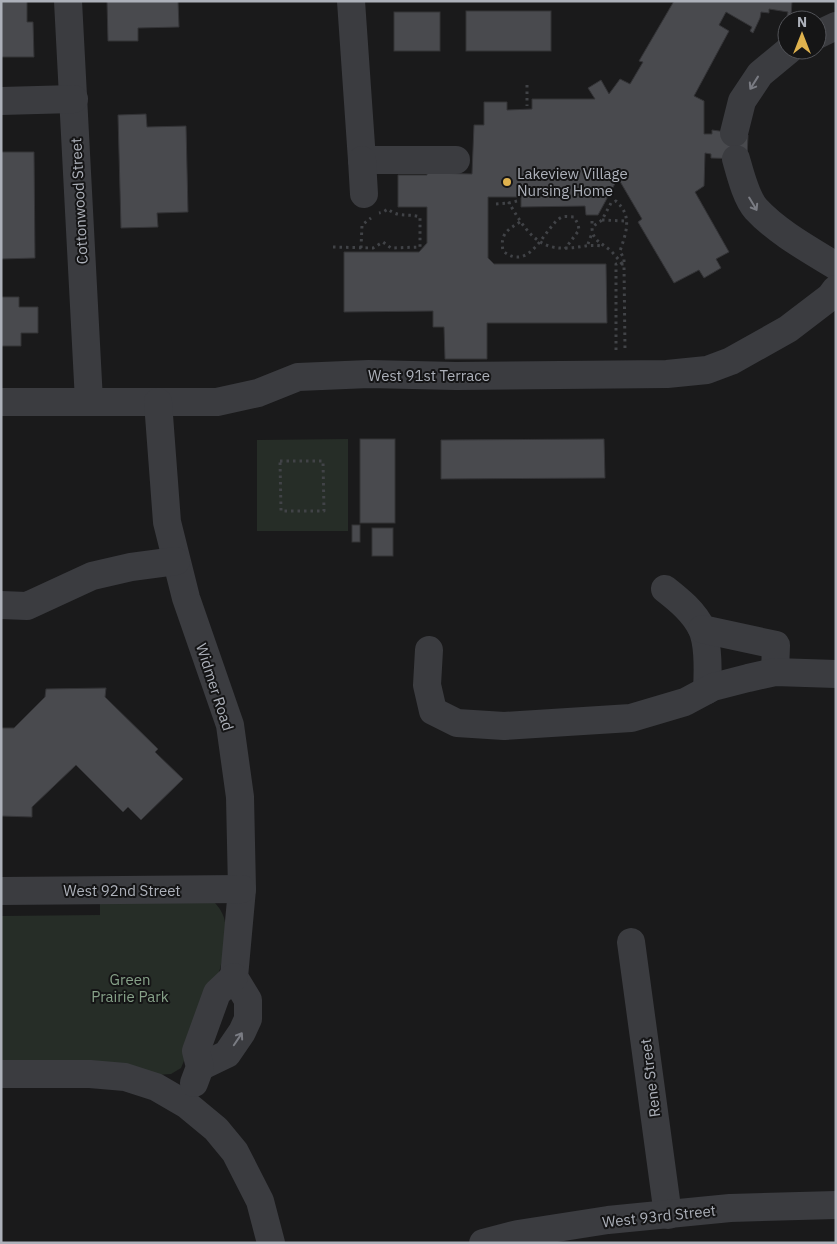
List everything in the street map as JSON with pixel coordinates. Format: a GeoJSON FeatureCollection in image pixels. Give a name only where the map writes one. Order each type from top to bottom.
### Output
{"type":"FeatureCollection","features":[{"type":"Feature","properties":{"kind":"street","name":"Cottonwood Street"},"geometry":{"type":"LineString","coordinates":[[68,1],[89,401]]}},
{"type":"Feature","properties":{"kind":"street"},"geometry":{"type":"LineString","coordinates":[[351,1],[364,194]]}},
{"type":"Feature","properties":{"kind":"street"},"geometry":{"type":"LineString","coordinates":[[777,60],[760,74],[742,101],[735,146],[742,182],[755,208],[784,233],[836,266]]}},
{"type":"Feature","properties":{"kind":"street"},"geometry":{"type":"LineString","coordinates":[[1,101],[74,99]]}},
{"type":"Feature","properties":{"kind":"street"},"geometry":{"type":"LineString","coordinates":[[362,160],[456,160]]}},
{"type":"Feature","properties":{"kind":"street","name":"West 91st Terrace"},"geometry":{"type":"LineString","coordinates":[[1,402],[217,402],[258,393],[298,377],[369,374],[456,376],[667,374],[707,370],[731,361],[788,329],[830,297],[836,289]]}},
{"type":"Feature","properties":{"kind":"street","name":"Widmer Road"},"geometry":{"type":"LineString","coordinates":[[158,402],[167,522],[186,598],[230,725],[240,797],[242,890],[234,977]]}},
{"type":"Feature","properties":{"kind":"street"},"geometry":{"type":"LineString","coordinates":[[1,605],[27,606],[92,576],[131,567],[176,561]]}},
{"type":"Feature","properties":{"kind":"street"},"geometry":{"type":"LineString","coordinates":[[665,589],[685,604],[702,629],[708,662],[707,690]]}},
{"type":"Feature","properties":{"kind":"street"},"geometry":{"type":"LineString","coordinates":[[702,629],[776,645],[775,672]]}},
{"type":"Feature","properties":{"kind":"street"},"geometry":{"type":"LineString","coordinates":[[429,650],[427,685],[433,711],[457,723],[504,726],[631,718],[685,702],[707,690],[775,672],[836,674]]}},
{"type":"Feature","properties":{"kind":"street","name":"West 92nd Street"},"geometry":{"type":"LineString","coordinates":[[1,890],[242,890]]}},
{"type":"Feature","properties":{"kind":"street","name":"Rene Street"},"geometry":{"type":"LineString","coordinates":[[631,942],[668,1215]]}},
{"type":"Feature","properties":{"kind":"street"},"geometry":{"type":"LineString","coordinates":[[187,1105],[200,1067],[196,1051],[217,993],[234,977],[248,1000],[248,1019],[242,1032],[227,1054],[200,1067]]}},
{"type":"Feature","properties":{"kind":"street"},"geometry":{"type":"LineString","coordinates":[[1,1074],[90,1074],[125,1077],[156,1087],[187,1105],[216,1129],[235,1152],[260,1201],[271,1243]]}},
{"type":"Feature","properties":{"kind":"street","name":"West 93rd Street"},"geometry":{"type":"LineString","coordinates":[[483,1243],[518,1234],[608,1220],[747,1207],[836,1205]]}},
{"type":"Feature","properties":{"kind":"path"},"geometry":{"type":"LineString","coordinates":[[527,85],[527,106]]}},
{"type":"Feature","properties":{"kind":"path"},"geometry":{"type":"LineString","coordinates":[[496,204],[517,201]]}},
{"type":"Feature","properties":{"kind":"path"},"geometry":{"type":"LineString","coordinates":[[592,227],[602,220],[611,203],[616,201],[626,216],[625,239],[620,251],[624,259],[625,352]]}},
{"type":"Feature","properties":{"kind":"path"},"geometry":{"type":"LineString","coordinates":[[509,203],[530,235],[540,243],[565,249],[588,244],[602,246],[610,250],[623,264]]}},
{"type":"Feature","properties":{"kind":"path"},"geometry":{"type":"LineString","coordinates":[[333,247],[361,248],[373,248],[383,242],[391,248],[420,247],[420,218],[414,215],[394,214],[388,209],[375,213],[362,225],[361,248]]}},
{"type":"Feature","properties":{"kind":"path"},"geometry":{"type":"LineString","coordinates":[[520,222],[504,234],[501,243],[503,251],[509,256],[518,257],[531,251],[561,218],[567,216],[574,218],[579,230],[565,249]]}},
{"type":"Feature","properties":{"kind":"path"},"geometry":{"type":"LineString","coordinates":[[602,220],[626,222]]}},
{"type":"Feature","properties":{"kind":"path"},"geometry":{"type":"LineString","coordinates":[[588,244],[592,232],[592,221]]}},
{"type":"Feature","properties":{"kind":"path"},"geometry":{"type":"LineString","coordinates":[[592,232],[602,246]]}},
{"type":"Feature","properties":{"kind":"path"},"geometry":{"type":"LineString","coordinates":[[616,352],[616,264],[623,264]]}},
{"type":"Feature","properties":{"kind":"path"},"geometry":{"type":"LineString","coordinates":[[280,460],[302,460],[323,460],[324,511],[281,511],[280,460]]}},
{"type":"Feature","properties":{"kind":"green space"},"geometry":{"type":"Polygon","coordinates":[[[348,439],[348,531],[257,531],[257,440],[348,439]]]}},
{"type":"Feature","properties":{"kind":"green space","name":"Green Prairie Park"},"geometry":{"type":"Polygon","coordinates":[[[100,898],[214,902],[223,914],[225,938],[218,976],[204,1015],[181,1068],[171,1074],[157,1075],[95,1061],[1,1060],[1,916],[100,915],[100,898]]]}},
{"type":"Feature","properties":{"kind":"building"},"geometry":{"type":"Polygon","coordinates":[[[1,1],[27,1],[27,22],[33,22],[34,57],[1,57],[1,1]]]}},
{"type":"Feature","properties":{"kind":"building"},"geometry":{"type":"Polygon","coordinates":[[[107,1],[178,1],[179,27],[138,28],[138,41],[108,41],[107,1]]]}},
{"type":"Feature","properties":{"kind":"building","name":"Lakeview Village Nursing Home"},"geometry":{"type":"Polygon","coordinates":[[[674,1],[792,1],[791,10],[769,9],[769,13],[761,12],[753,33],[750,31],[752,27],[726,12],[719,25],[729,31],[694,96],[704,101],[704,134],[712,134],[712,130],[748,135],[747,159],[711,158],[711,154],[705,153],[704,186],[695,192],[729,252],[716,259],[721,268],[704,278],[699,270],[674,283],[638,222],[642,219],[618,178],[598,215],[586,215],[585,206],[521,207],[521,197],[488,197],[488,258],[494,264],[606,264],[607,323],[487,323],[487,359],[445,359],[444,327],[433,327],[433,311],[344,312],[344,252],[419,252],[427,243],[427,207],[398,207],[398,175],[427,175],[427,173],[472,174],[474,125],[484,125],[484,102],[507,102],[507,110],[532,109],[532,99],[595,99],[588,88],[601,80],[609,94],[620,79],[630,84],[643,62],[639,61],[674,1]]]}},
{"type":"Feature","properties":{"kind":"building"},"geometry":{"type":"Polygon","coordinates":[[[466,11],[551,11],[551,51],[466,51],[466,11]]]}},
{"type":"Feature","properties":{"kind":"building"},"geometry":{"type":"Polygon","coordinates":[[[394,12],[440,12],[440,51],[394,51],[394,12]]]}},
{"type":"Feature","properties":{"kind":"building"},"geometry":{"type":"Polygon","coordinates":[[[146,114],[147,127],[186,126],[188,212],[157,213],[158,227],[121,228],[118,115],[146,114]]]}},
{"type":"Feature","properties":{"kind":"building"},"geometry":{"type":"Polygon","coordinates":[[[1,152],[34,152],[35,258],[1,259],[1,152]]]}},
{"type":"Feature","properties":{"kind":"building"},"geometry":{"type":"Polygon","coordinates":[[[1,297],[19,297],[19,307],[38,307],[38,333],[21,333],[21,346],[1,346],[1,297]]]}},
{"type":"Feature","properties":{"kind":"building"},"geometry":{"type":"Polygon","coordinates":[[[360,439],[395,439],[395,523],[360,523],[360,439]]]}},
{"type":"Feature","properties":{"kind":"building"},"geometry":{"type":"Polygon","coordinates":[[[604,439],[605,478],[441,479],[441,440],[604,439]]]}},
{"type":"Feature","properties":{"kind":"building"},"geometry":{"type":"Polygon","coordinates":[[[352,525],[360,525],[360,542],[352,542],[352,525]]]}},
{"type":"Feature","properties":{"kind":"building"},"geometry":{"type":"Polygon","coordinates":[[[372,528],[393,528],[393,556],[372,556],[372,528]]]}},
{"type":"Feature","properties":{"kind":"building"},"geometry":{"type":"Polygon","coordinates":[[[106,688],[105,697],[158,749],[155,752],[183,779],[141,820],[128,807],[123,812],[76,765],[32,807],[32,817],[1,816],[1,728],[14,728],[45,697],[46,689],[106,688]]]}},
{"type":"Feature","properties":{"kind":"place","name":"Lakeview Village Nursing Home"},"geometry":{"type":"Point","coordinates":[507,182]}}]}
